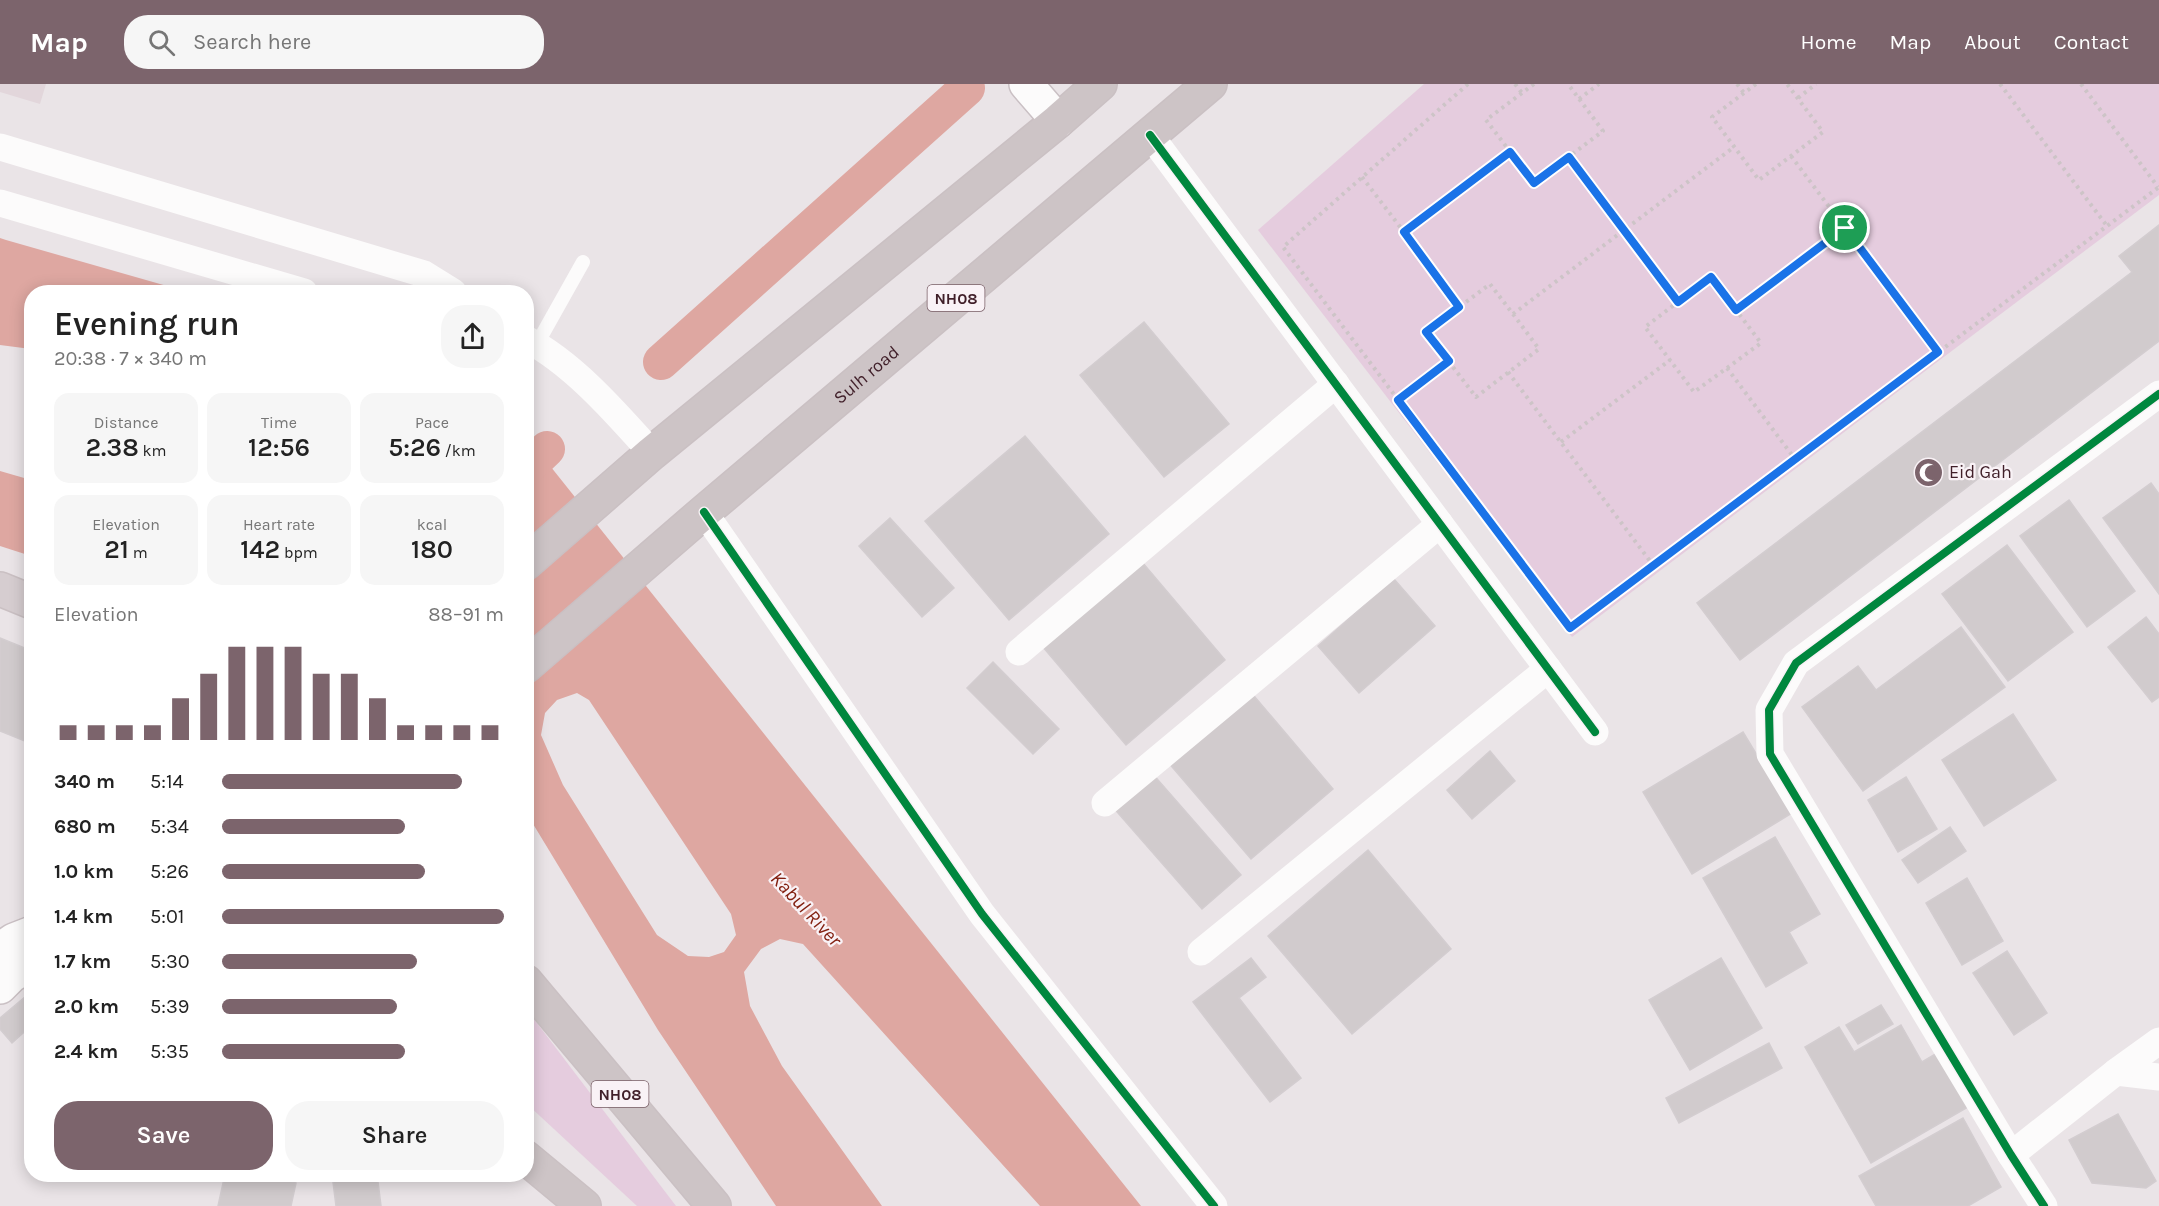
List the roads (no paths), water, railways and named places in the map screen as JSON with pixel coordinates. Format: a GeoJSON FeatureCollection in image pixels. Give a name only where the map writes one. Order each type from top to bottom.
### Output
{"type":"FeatureCollection","features":[{"type":"Feature","properties":{"kind":"highway","name":"Sulh road"},"geometry":{"type":"LineString","coordinates":[[534,659],[704,512],[1210,84]]}},
{"type":"Feature","properties":{"kind":"highway"},"geometry":{"type":"LineString","coordinates":[[534,556],[652,453],[1058,121],[1094,86]]}},
{"type":"Feature","properties":{"kind":"highway","name":"NH08"},"geometry":{"type":"LineString","coordinates":[[534,992],[714,1206]]}},
{"type":"Feature","properties":{"kind":"highway"},"geometry":{"type":"LineString","coordinates":[[534,1165],[584,1206]]}},
{"type":"Feature","properties":{"kind":"main road"},"geometry":{"type":"LineString","coordinates":[[1026,84],[1058,121]]}},
{"type":"Feature","properties":{"kind":"main road"},"geometry":{"type":"LineString","coordinates":[[0,589],[24,599]]}},
{"type":"Feature","properties":{"kind":"main road"},"geometry":{"type":"LineString","coordinates":[[0,949],[24,936]]}},
{"type":"Feature","properties":{"kind":"main road"},"geometry":{"type":"LineString","coordinates":[[0,987],[24,968]]}},
{"type":"Feature","properties":{"kind":"street"},"geometry":{"type":"LineString","coordinates":[[1150,135],[1595,732]]}},
{"type":"Feature","properties":{"kind":"street"},"geometry":{"type":"LineString","coordinates":[[0,147],[424,274],[442,285]]}},
{"type":"Feature","properties":{"kind":"street"},"geometry":{"type":"LineString","coordinates":[[0,203],[280,285]]}},
{"type":"Feature","properties":{"kind":"street"},"geometry":{"type":"LineString","coordinates":[[534,343],[582,381],[615,412],[652,453]]}},
{"type":"Feature","properties":{"kind":"street"},"geometry":{"type":"LineString","coordinates":[[1019,652],[1336,384]]}},
{"type":"Feature","properties":{"kind":"street"},"geometry":{"type":"LineString","coordinates":[[2044,1206],[1770,754],[1768,710],[1796,663],[2159,394]]}},
{"type":"Feature","properties":{"kind":"street"},"geometry":{"type":"LineString","coordinates":[[704,512],[982,914],[1214,1206]]}},
{"type":"Feature","properties":{"kind":"street"},"geometry":{"type":"LineString","coordinates":[[1105,803],[1440,524]]}},
{"type":"Feature","properties":{"kind":"street"},"geometry":{"type":"LineString","coordinates":[[1201,952],[1548,669]]}},
{"type":"Feature","properties":{"kind":"street"},"geometry":{"type":"LineString","coordinates":[[2011,1155],[2159,1041]]}},
{"type":"Feature","properties":{"kind":"street"},"geometry":{"type":"LineString","coordinates":[[2116,1072],[2159,1077]]}},
{"type":"Feature","properties":{"kind":"lane"},"geometry":{"type":"LineString","coordinates":[[534,338],[583,262]]}},
{"type":"Feature","properties":{"kind":"water"},"geometry":{"type":"Polygon","coordinates":[[[0,238],[164,285],[24,285],[24,348],[0,345],[0,238]]]}},
{"type":"Feature","properties":{"kind":"water","name":"Kabul River"},"geometry":{"type":"Polygon","coordinates":[[[534,446],[1141,1206],[1040,1206],[803,944],[780,939],[761,949],[744,972],[750,1006],[782,1066],[882,1206],[776,1206],[658,1030],[534,826],[534,446]],[[577,693],[557,700],[545,713],[541,735],[563,785],[657,935],[688,956],[709,957],[724,952],[736,935],[731,914],[589,700],[577,693]]]}},
{"type":"Feature","properties":{"kind":"water"},"geometry":{"type":"Polygon","coordinates":[[[0,471],[24,478],[24,554],[0,546],[0,471]]]}},
{"type":"Feature","properties":{"kind":"waterway"},"geometry":{"type":"LineString","coordinates":[[661,362],[967,88]]}},
{"type":"Feature","properties":{"kind":"waterway"},"geometry":{"type":"LineString","coordinates":[[534,461],[547,449]]}},
{"type":"Feature","properties":{"kind":"place","name":"Eid Gah"},"geometry":{"type":"Point","coordinates":[1928,472]}}]}
